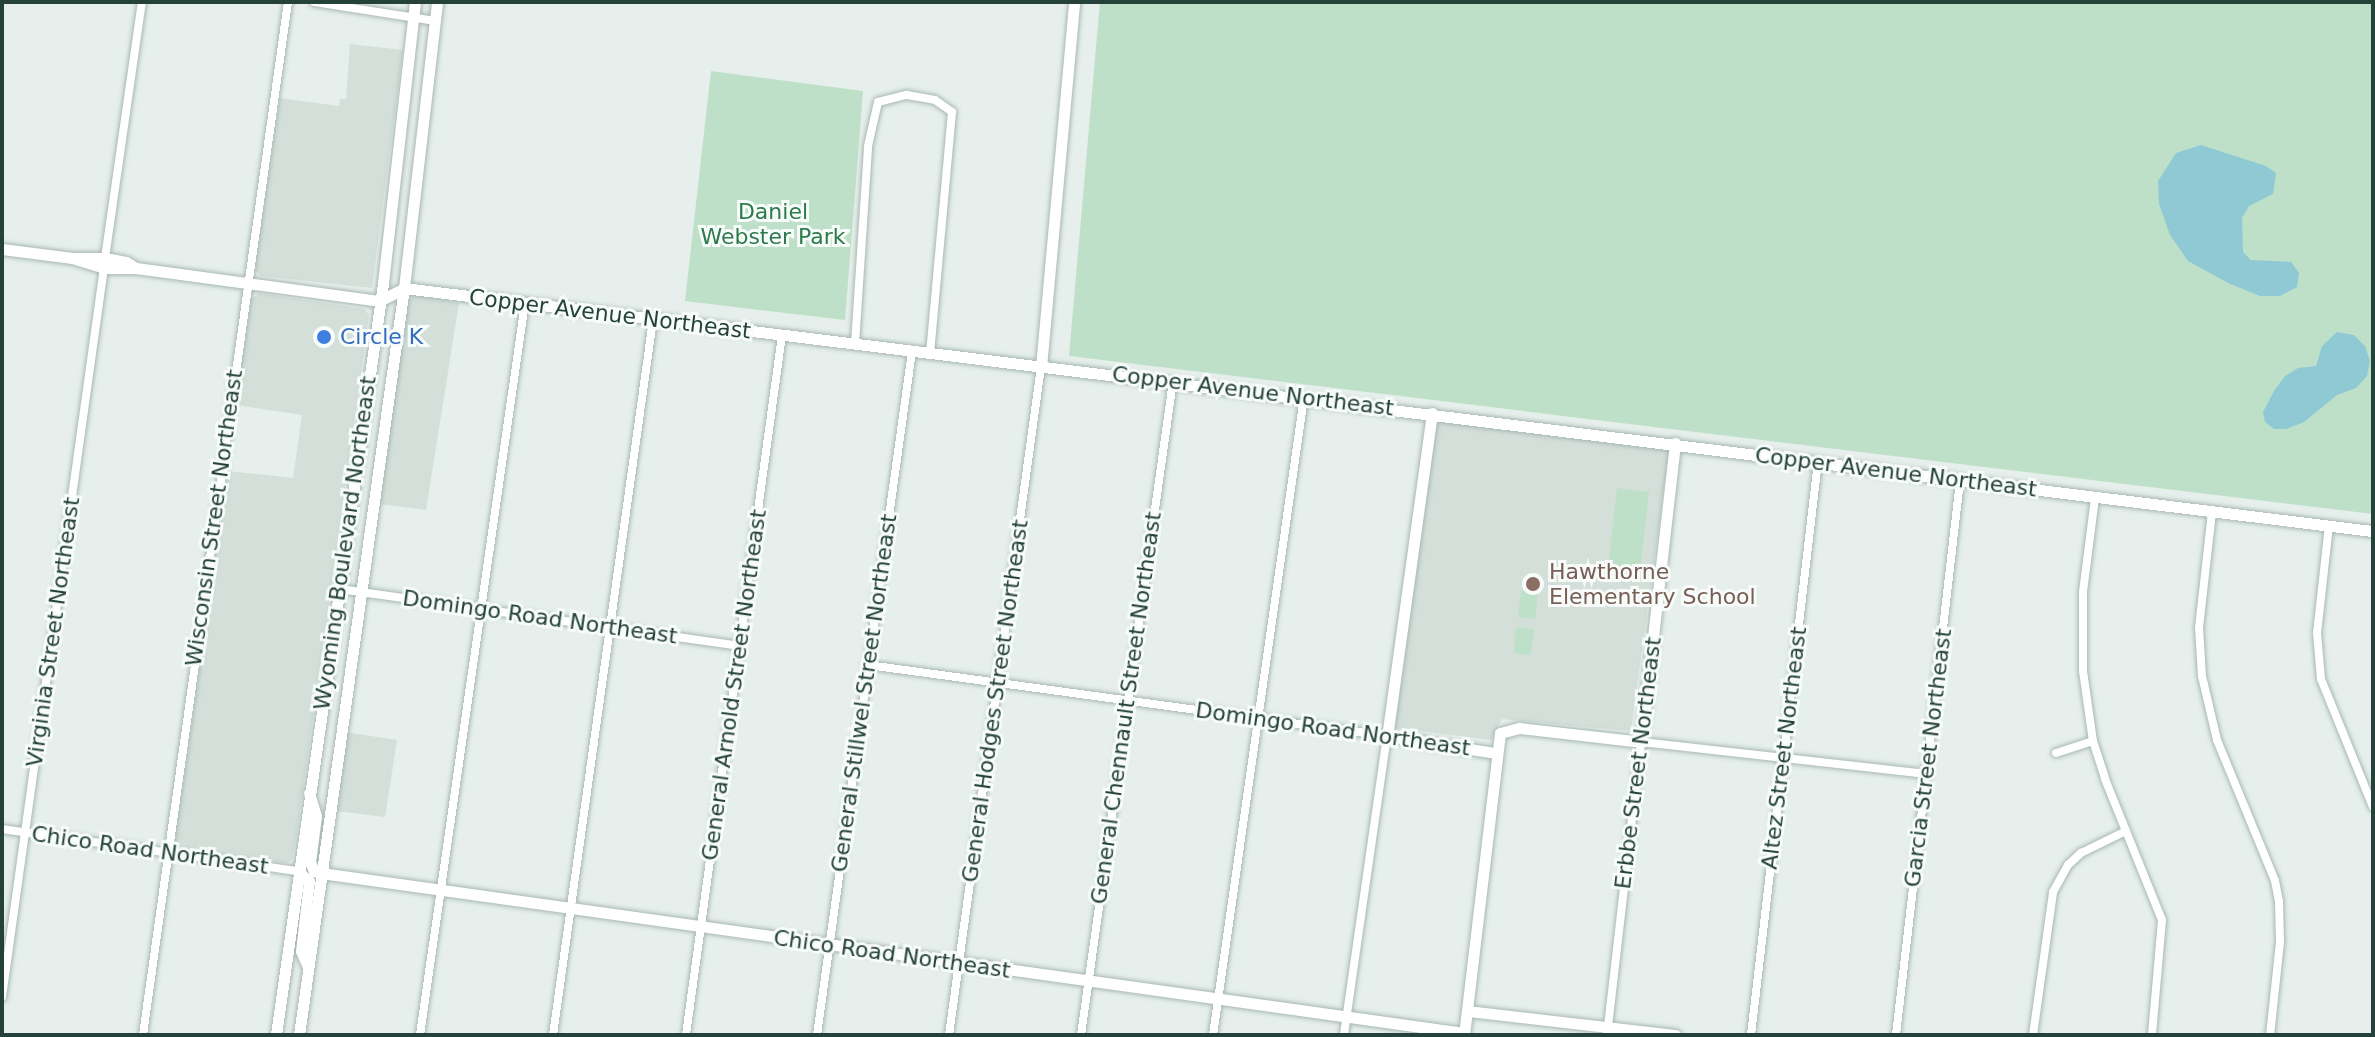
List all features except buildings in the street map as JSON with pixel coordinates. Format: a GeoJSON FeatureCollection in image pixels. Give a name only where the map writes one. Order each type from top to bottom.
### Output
{"type":"FeatureCollection","features":[{"type":"Feature","properties":{"kind":"street","name":"Virginia Street Northeast"},"geometry":{"type":"LineString","coordinates":[[2,997],[142,2]]}},
{"type":"Feature","properties":{"kind":"street","name":"Wisconsin Street Northeast"},"geometry":{"type":"LineString","coordinates":[[143,1035],[288,2]]}},
{"type":"Feature","properties":{"kind":"street"},"geometry":{"type":"LineString","coordinates":[[314,2],[435,21]]}},
{"type":"Feature","properties":{"kind":"street","name":"Wyoming Boulevard Northeast"},"geometry":{"type":"LineString","coordinates":[[276,1035],[379,301],[415,2]]}},
{"type":"Feature","properties":{"kind":"street","name":"Wyoming Boulevard Northeast"},"geometry":{"type":"LineString","coordinates":[[299,1035],[404,288],[437,2]]}},
{"type":"Feature","properties":{"kind":"street"},"geometry":{"type":"LineString","coordinates":[[1041,367],[1074,2]]}},
{"type":"Feature","properties":{"kind":"street"},"geometry":{"type":"LineString","coordinates":[[855,344],[868,146],[878,102],[907,95],[935,100],[952,112],[930,353]]}},
{"type":"Feature","properties":{"kind":"street"},"geometry":{"type":"LineString","coordinates":[[2,249],[379,301],[404,288]]}},
{"type":"Feature","properties":{"kind":"street","name":"Copper Avenue Northeast"},"geometry":{"type":"LineString","coordinates":[[404,288],[2373,531]]}},
{"type":"Feature","properties":{"kind":"street"},"geometry":{"type":"LineString","coordinates":[[420,1035],[525,303]]}},
{"type":"Feature","properties":{"kind":"street"},"geometry":{"type":"LineString","coordinates":[[553,1035],[653,320]]}},
{"type":"Feature","properties":{"kind":"street","name":"General Arnold Street Northeast"},"geometry":{"type":"LineString","coordinates":[[686,1035],[782,335]]}},
{"type":"Feature","properties":{"kind":"street","name":"General Stillwel Street Northeast"},"geometry":{"type":"LineString","coordinates":[[817,1035],[912,351]]}},
{"type":"Feature","properties":{"kind":"street","name":"General Hodges Street Northeast"},"geometry":{"type":"LineString","coordinates":[[949,1035],[1041,367]]}},
{"type":"Feature","properties":{"kind":"street","name":"General Chennault Street Northeast"},"geometry":{"type":"LineString","coordinates":[[1081,1035],[1173,381]]}},
{"type":"Feature","properties":{"kind":"street"},"geometry":{"type":"LineString","coordinates":[[1213,1035],[1304,397]]}},
{"type":"Feature","properties":{"kind":"street"},"geometry":{"type":"LineString","coordinates":[[1344,1035],[1432,413]]}},
{"type":"Feature","properties":{"kind":"street","name":"Erbbe Street Northeast"},"geometry":{"type":"LineString","coordinates":[[1607,1031],[1675,443]]}},
{"type":"Feature","properties":{"kind":"street","name":"Altez Street Northeast"},"geometry":{"type":"LineString","coordinates":[[1751,1035],[1818,461]]}},
{"type":"Feature","properties":{"kind":"street","name":"Garcia Street Northeast"},"geometry":{"type":"LineString","coordinates":[[1896,1035],[1960,481]]}},
{"type":"Feature","properties":{"kind":"street"},"geometry":{"type":"LineString","coordinates":[[2095,498],[2081,632],[2093,741],[2162,920],[2152,1035]]}},
{"type":"Feature","properties":{"kind":"street"},"geometry":{"type":"LineString","coordinates":[[2212,512],[2199,627],[2202,676],[2217,740],[2275,881],[2279,901],[2280,942],[2270,1035]]}},
{"type":"Feature","properties":{"kind":"street"},"geometry":{"type":"LineString","coordinates":[[2329,525],[2318,617],[2321,679],[2373,807]]}},
{"type":"Feature","properties":{"kind":"street","name":"Domingo Road Northeast"},"geometry":{"type":"LineString","coordinates":[[340,589],[740,646]]}},
{"type":"Feature","properties":{"kind":"street","name":"Domingo Road Northeast"},"geometry":{"type":"LineString","coordinates":[[868,665],[1496,753],[1500,733],[1512,728],[1925,774]]}},
{"type":"Feature","properties":{"kind":"street"},"geometry":{"type":"LineString","coordinates":[[2056,753],[2093,741]]}},
{"type":"Feature","properties":{"kind":"street"},"geometry":{"type":"LineString","coordinates":[[1464,1034],[1496,753]]}},
{"type":"Feature","properties":{"kind":"street"},"geometry":{"type":"LineString","coordinates":[[309,793],[316,816],[310,862],[314,871],[321,873]]}},
{"type":"Feature","properties":{"kind":"street","name":"Chico Road Northeast"},"geometry":{"type":"LineString","coordinates":[[2,829],[298,871]]}},
{"type":"Feature","properties":{"kind":"street"},"geometry":{"type":"LineString","coordinates":[[2033,1035],[2053,892],[2068,865],[2081,853],[2126,831]]}},
{"type":"Feature","properties":{"kind":"street"},"geometry":{"type":"LineString","coordinates":[[298,871],[309,881],[301,951],[309,967]]}},
{"type":"Feature","properties":{"kind":"street","name":"Chico Road Northeast"},"geometry":{"type":"LineString","coordinates":[[321,873],[1464,1034]]}},
{"type":"Feature","properties":{"kind":"street"},"geometry":{"type":"LineString","coordinates":[[1468,1011],[1607,1031],[1676,1035]]}},
{"type":"Feature","properties":{"kind":"shaded area"},"geometry":{"type":"Polygon","coordinates":[[[350,44],[403,50],[372,288],[260,276],[255,269],[280,98],[339,106],[340,99],[346,99],[350,44]]]}},
{"type":"Feature","properties":{"kind":"shaded area"},"geometry":{"type":"Polygon","coordinates":[[[259,293],[364,309],[369,315],[296,839],[292,860],[287,863],[182,849],[175,841],[228,471],[293,478],[302,415],[236,405],[251,299],[259,293]]]}},
{"type":"Feature","properties":{"kind":"shaded area"},"geometry":{"type":"Polygon","coordinates":[[[415,295],[459,303],[426,510],[379,504],[408,301],[415,295]]]}},
{"type":"Feature","properties":{"kind":"shaded area","name":"Hawthorne Elementary School"},"geometry":{"type":"Polygon","coordinates":[[[1437,421],[1669,449],[1631,731],[1502,719],[1491,740],[1395,728],[1437,421]]]}},
{"type":"Feature","properties":{"kind":"shaded area"},"geometry":{"type":"Polygon","coordinates":[[[345,732],[397,740],[385,817],[336,811],[345,732]]]}},
{"type":"Feature","properties":{"kind":"green space"},"geometry":{"type":"Polygon","coordinates":[[[1100,2],[2373,2],[2373,514],[1069,356],[1100,2]]]}},
{"type":"Feature","properties":{"kind":"green space","name":"Daniel Webster Park"},"geometry":{"type":"Polygon","coordinates":[[[711,71],[863,91],[845,320],[685,301],[711,71]]]}},
{"type":"Feature","properties":{"kind":"green space"},"geometry":{"type":"Polygon","coordinates":[[[1617,488],[1649,492],[1640,572],[1608,569],[1617,488]]]}},
{"type":"Feature","properties":{"kind":"green space"},"geometry":{"type":"Polygon","coordinates":[[[1521,591],[1538,592],[1535,619],[1518,617],[1521,591]]]}},
{"type":"Feature","properties":{"kind":"green space"},"geometry":{"type":"Polygon","coordinates":[[[1516,627],[1534,629],[1531,655],[1514,653],[1516,627]]]}},
{"type":"Feature","properties":{"kind":"water"},"geometry":{"type":"Polygon","coordinates":[[[2201,145],[2266,166],[2276,173],[2273,194],[2249,206],[2242,218],[2243,252],[2251,260],[2291,262],[2299,273],[2297,287],[2280,296],[2260,296],[2228,283],[2188,261],[2170,235],[2159,204],[2158,181],[2176,153],[2201,145]]]}},
{"type":"Feature","properties":{"kind":"water"},"geometry":{"type":"Polygon","coordinates":[[[2337,332],[2354,335],[2365,346],[2370,361],[2367,376],[2356,388],[2337,395],[2304,422],[2286,429],[2274,429],[2265,422],[2263,412],[2274,391],[2285,376],[2298,368],[2316,366],[2322,346],[2337,332]]]}},
{"type":"Feature","properties":{"kind":"place","name":"Circle K"},"geometry":{"type":"Point","coordinates":[324,337]}},
{"type":"Feature","properties":{"kind":"place","name":"Hawthorne Elementary School"},"geometry":{"type":"Point","coordinates":[1533,584]}}]}
